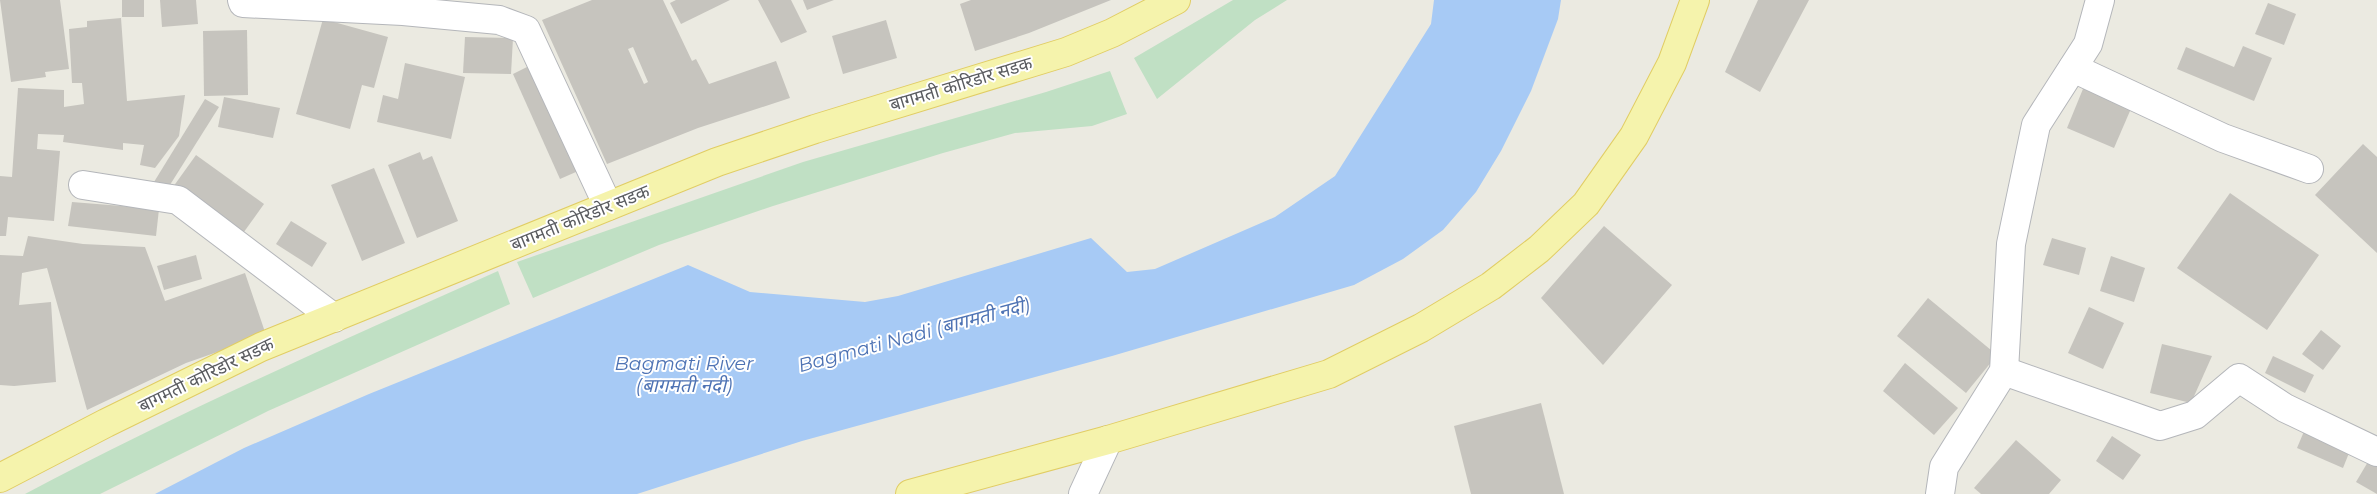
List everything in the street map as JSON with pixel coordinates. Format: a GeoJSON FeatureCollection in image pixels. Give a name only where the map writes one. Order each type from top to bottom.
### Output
{"type":"FeatureCollection","features":[{"type":"Feature","properties":{"kind":"main road","name":"बागमती कोरिडोर सडक"},"geometry":{"type":"LineString","coordinates":[[0,478],[252,351],[608,206],[717,162],[815,128],[1066,52],[1112,33],[1176,0]]}},
{"type":"Feature","properties":{"kind":"main road"},"geometry":{"type":"LineString","coordinates":[[910,494],[1108,440],[1329,374],[1421,328],[1491,286],[1539,249],[1586,204],[1638,128],[1672,63],[1695,0]]}},
{"type":"Feature","properties":{"kind":"street"},"geometry":{"type":"LineString","coordinates":[[242,0],[243,3],[402,5],[499,20],[526,30],[608,206]]}},
{"type":"Feature","properties":{"kind":"street"},"geometry":{"type":"LineString","coordinates":[[1940,494],[1944,467],[2004,371],[2011,244],[2036,125],[2088,44],[2100,0]]}},
{"type":"Feature","properties":{"kind":"street"},"geometry":{"type":"LineString","coordinates":[[2073,68],[2223,138],[2309,169]]}},
{"type":"Feature","properties":{"kind":"street"},"geometry":{"type":"LineString","coordinates":[[83,184],[178,200],[334,318]]}},
{"type":"Feature","properties":{"kind":"street"},"geometry":{"type":"LineString","coordinates":[[2004,371],[2160,426],[2194,415],[2239,378],[2285,408],[2377,452]]}},
{"type":"Feature","properties":{"kind":"street"},"geometry":{"type":"LineString","coordinates":[[1083,494],[1108,440]]}},
{"type":"Feature","properties":{"kind":"green space"},"geometry":{"type":"Polygon","coordinates":[[[1233,0],[1287,0],[1255,20],[1157,99],[1134,58],[1233,0]]]}},
{"type":"Feature","properties":{"kind":"green space"},"geometry":{"type":"Polygon","coordinates":[[[1110,71],[1127,114],[1092,126],[1015,133],[943,153],[773,206],[659,245],[533,298],[517,262],[803,162],[1046,92],[1110,71]]]}},
{"type":"Feature","properties":{"kind":"green space"},"geometry":{"type":"Polygon","coordinates":[[[498,271],[510,304],[268,411],[100,494],[25,494],[200,406],[498,271]]]}},
{"type":"Feature","properties":{"kind":"water","name":"Bagmati River (बागमती नदी)"},"geometry":{"type":"Polygon","coordinates":[[[1434,0],[1561,0],[1558,19],[1531,91],[1501,151],[1476,192],[1443,230],[1403,259],[1354,285],[1112,356],[802,441],[637,494],[155,494],[244,448],[369,394],[688,265],[750,292],[865,302],[898,296],[1091,238],[1127,272],[1155,269],[1275,217],[1335,176],[1431,24],[1434,0]]]}},
{"type":"Feature","properties":{"kind":"building"},"geometry":{"type":"Polygon","coordinates":[[[0,0],[60,0],[69,69],[45,72],[46,77],[11,82],[0,0]]]}},
{"type":"Feature","properties":{"kind":"building"},"geometry":{"type":"Polygon","coordinates":[[[122,0],[144,0],[144,17],[122,17],[122,0]]]}},
{"type":"Feature","properties":{"kind":"building"},"geometry":{"type":"Polygon","coordinates":[[[160,0],[196,0],[198,24],[162,27],[160,0]]]}},
{"type":"Feature","properties":{"kind":"building"},"geometry":{"type":"Polygon","coordinates":[[[592,0],[663,0],[692,61],[696,59],[709,84],[776,61],[790,98],[698,128],[607,164],[542,20],[592,0]],[[633,47],[628,49],[644,84],[648,82],[633,47]]]}},
{"type":"Feature","properties":{"kind":"building"},"geometry":{"type":"Polygon","coordinates":[[[676,0],[730,0],[681,24],[670,3],[676,0]]]}},
{"type":"Feature","properties":{"kind":"building"},"geometry":{"type":"Polygon","coordinates":[[[758,0],[791,0],[807,32],[781,43],[758,0]]]}},
{"type":"Feature","properties":{"kind":"building"},"geometry":{"type":"Polygon","coordinates":[[[803,0],[834,0],[807,10],[803,0]]]}},
{"type":"Feature","properties":{"kind":"building"},"geometry":{"type":"Polygon","coordinates":[[[971,0],[1111,0],[1029,33],[975,51],[960,4],[971,0]]]}},
{"type":"Feature","properties":{"kind":"building"},"geometry":{"type":"Polygon","coordinates":[[[1758,0],[1809,0],[1760,92],[1725,72],[1758,0]]]}},
{"type":"Feature","properties":{"kind":"building"},"geometry":{"type":"Polygon","coordinates":[[[2268,3],[2296,14],[2284,45],[2255,34],[2268,3]]]}},
{"type":"Feature","properties":{"kind":"building"},"geometry":{"type":"Polygon","coordinates":[[[121,18],[127,101],[185,95],[179,136],[155,168],[140,165],[144,145],[123,143],[123,150],[63,142],[64,135],[38,134],[37,149],[60,151],[54,221],[8,217],[6,236],[0,236],[0,176],[12,177],[18,88],[64,90],[64,107],[84,104],[82,83],[72,83],[69,29],[87,27],[87,21],[121,18]]]}},
{"type":"Feature","properties":{"kind":"building"},"geometry":{"type":"Polygon","coordinates":[[[323,19],[388,37],[374,88],[362,85],[350,129],[296,114],[323,19]]]}},
{"type":"Feature","properties":{"kind":"building"},"geometry":{"type":"Polygon","coordinates":[[[886,20],[897,58],[843,74],[832,36],[886,20]]]}},
{"type":"Feature","properties":{"kind":"building"},"geometry":{"type":"Polygon","coordinates":[[[247,30],[248,95],[204,96],[203,31],[247,30]]]}},
{"type":"Feature","properties":{"kind":"building"},"geometry":{"type":"Polygon","coordinates":[[[465,37],[513,38],[511,74],[463,73],[465,37]]]}},
{"type":"Feature","properties":{"kind":"building"},"geometry":{"type":"Polygon","coordinates":[[[2243,46],[2272,58],[2254,101],[2177,69],[2186,47],[2234,67],[2243,46]]]}},
{"type":"Feature","properties":{"kind":"building"},"geometry":{"type":"Polygon","coordinates":[[[537,62],[585,168],[560,179],[513,74],[537,62]]]}},
{"type":"Feature","properties":{"kind":"building"},"geometry":{"type":"Polygon","coordinates":[[[405,63],[465,77],[451,139],[377,122],[383,95],[398,99],[405,63]]]}},
{"type":"Feature","properties":{"kind":"building"},"geometry":{"type":"Polygon","coordinates":[[[2085,84],[2133,104],[2114,148],[2067,128],[2085,84]]]}},
{"type":"Feature","properties":{"kind":"building"},"geometry":{"type":"Polygon","coordinates":[[[224,97],[280,108],[273,138],[218,127],[224,97]]]}},
{"type":"Feature","properties":{"kind":"building"},"geometry":{"type":"Polygon","coordinates":[[[205,99],[219,107],[168,188],[154,182],[205,99]]]}},
{"type":"Feature","properties":{"kind":"building"},"geometry":{"type":"Polygon","coordinates":[[[2363,144],[2377,157],[2377,253],[2315,195],[2363,144]]]}},
{"type":"Feature","properties":{"kind":"building"},"geometry":{"type":"Polygon","coordinates":[[[420,152],[423,160],[432,156],[458,221],[417,238],[388,165],[420,152]]]}},
{"type":"Feature","properties":{"kind":"building"},"geometry":{"type":"Polygon","coordinates":[[[196,155],[264,204],[241,236],[173,187],[196,155]]]}},
{"type":"Feature","properties":{"kind":"building"},"geometry":{"type":"Polygon","coordinates":[[[374,168],[405,243],[362,261],[331,185],[374,168]]]}},
{"type":"Feature","properties":{"kind":"building"},"geometry":{"type":"Polygon","coordinates":[[[2230,193],[2319,255],[2267,330],[2177,268],[2230,193]]]}},
{"type":"Feature","properties":{"kind":"building"},"geometry":{"type":"Polygon","coordinates":[[[72,202],[159,209],[156,236],[68,226],[72,202]]]}},
{"type":"Feature","properties":{"kind":"building"},"geometry":{"type":"Polygon","coordinates":[[[291,221],[327,243],[312,267],[276,244],[291,221]]]}},
{"type":"Feature","properties":{"kind":"building"},"geometry":{"type":"Polygon","coordinates":[[[1604,226],[1672,285],[1603,365],[1541,298],[1604,226]]]}},
{"type":"Feature","properties":{"kind":"building"},"geometry":{"type":"Polygon","coordinates":[[[28,236],[83,244],[145,247],[165,301],[245,273],[266,335],[186,363],[87,410],[47,268],[22,273],[19,305],[51,302],[56,382],[14,386],[0,385],[0,255],[23,256],[28,236]]]}},
{"type":"Feature","properties":{"kind":"building"},"geometry":{"type":"Polygon","coordinates":[[[2052,238],[2086,248],[2079,275],[2043,265],[2052,238]]]}},
{"type":"Feature","properties":{"kind":"building"},"geometry":{"type":"Polygon","coordinates":[[[196,255],[202,279],[164,290],[157,266],[196,255]]]}},
{"type":"Feature","properties":{"kind":"building"},"geometry":{"type":"Polygon","coordinates":[[[2111,256],[2145,268],[2134,302],[2100,291],[2111,256]]]}},
{"type":"Feature","properties":{"kind":"building"},"geometry":{"type":"Polygon","coordinates":[[[1928,298],[1997,355],[1966,393],[1897,336],[1928,298]]]}},
{"type":"Feature","properties":{"kind":"building"},"geometry":{"type":"Polygon","coordinates":[[[2089,307],[2124,323],[2103,369],[2068,353],[2089,307]]]}},
{"type":"Feature","properties":{"kind":"building"},"geometry":{"type":"Polygon","coordinates":[[[2321,330],[2341,346],[2323,370],[2302,354],[2321,330]]]}},
{"type":"Feature","properties":{"kind":"building"},"geometry":{"type":"Polygon","coordinates":[[[2162,344],[2212,356],[2191,403],[2150,393],[2162,344]]]}},
{"type":"Feature","properties":{"kind":"building"},"geometry":{"type":"Polygon","coordinates":[[[2273,356],[2314,375],[2305,393],[2265,373],[2273,356]]]}},
{"type":"Feature","properties":{"kind":"building"},"geometry":{"type":"Polygon","coordinates":[[[1905,363],[1958,408],[1934,435],[1883,391],[1905,363]]]}},
{"type":"Feature","properties":{"kind":"building"},"geometry":{"type":"Polygon","coordinates":[[[1541,403],[1564,494],[1471,494],[1454,426],[1541,403]]]}},
{"type":"Feature","properties":{"kind":"building"},"geometry":{"type":"Polygon","coordinates":[[[2305,429],[2351,448],[2343,468],[2297,448],[2305,429]]]}},
{"type":"Feature","properties":{"kind":"building"},"geometry":{"type":"Polygon","coordinates":[[[2112,436],[2141,455],[2123,480],[2096,461],[2112,436]]]}},
{"type":"Feature","properties":{"kind":"building"},"geometry":{"type":"Polygon","coordinates":[[[2016,440],[2061,480],[2049,494],[1981,494],[1974,488],[2016,440]]]}},
{"type":"Feature","properties":{"kind":"building"},"geometry":{"type":"Polygon","coordinates":[[[2372,455],[2377,458],[2377,494],[2356,482],[2372,455]]]}},
{"type":"Feature","properties":{"kind":"water label","name":"Bagmati Nadi (बागमती नदी)"},"geometry":{"type":"Point","coordinates":[914,335]}}]}
